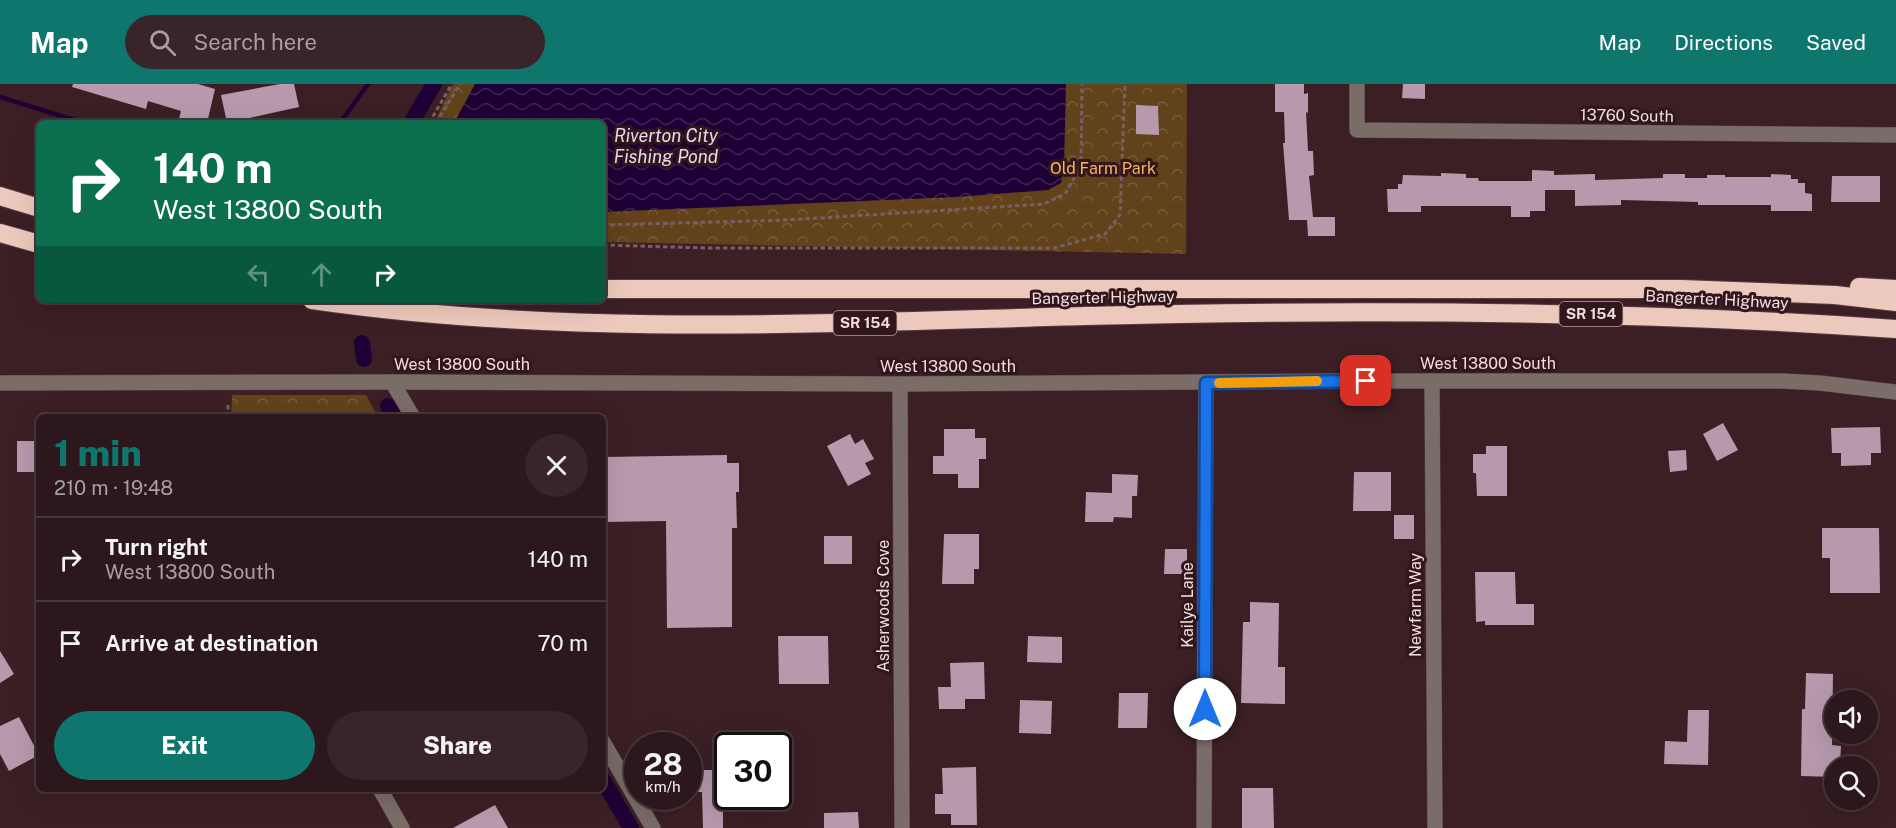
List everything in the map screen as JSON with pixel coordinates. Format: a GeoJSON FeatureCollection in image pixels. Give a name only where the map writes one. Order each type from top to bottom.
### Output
{"type":"FeatureCollection","features":[{"type":"Feature","properties":{"kind":"highway"},"geometry":{"type":"LineString","coordinates":[[0,196],[36,207]]}},
{"type":"Feature","properties":{"kind":"highway"},"geometry":{"type":"LineString","coordinates":[[0,233],[36,243]]}},
{"type":"Feature","properties":{"kind":"highway"},"geometry":{"type":"LineString","coordinates":[[1680,289],[1729,285],[1794,284],[1896,289]]}},
{"type":"Feature","properties":{"kind":"highway","name":"Bangerter Highway"},"geometry":{"type":"LineString","coordinates":[[606,289],[1680,289],[1835,295],[1896,302]]}},
{"type":"Feature","properties":{"kind":"highway","name":"Bangerter Highway"},"geometry":{"type":"LineString","coordinates":[[340,303],[468,317],[580,322],[897,322],[1397,311],[1541,313],[1763,321],[1896,329]]}},
{"type":"Feature","properties":{"kind":"highway"},"geometry":{"type":"LineString","coordinates":[[1763,321],[1896,337]]}},
{"type":"Feature","properties":{"kind":"street","name":"13760 South"},"geometry":{"type":"LineString","coordinates":[[1357,84],[1357,130],[1896,135]]}},
{"type":"Feature","properties":{"kind":"street","name":"Newfarm Way"},"geometry":{"type":"LineString","coordinates":[[1432,381],[1435,828]]}},
{"type":"Feature","properties":{"kind":"street","name":"West 13800 South"},"geometry":{"type":"LineString","coordinates":[[0,383],[900,384],[1782,381],[1896,392]]}},
{"type":"Feature","properties":{"kind":"street"},"geometry":{"type":"LineString","coordinates":[[392,382],[410,414]]}},
{"type":"Feature","properties":{"kind":"street","name":"Kailye Lane"},"geometry":{"type":"LineString","coordinates":[[1204,828],[1206,383]]}},
{"type":"Feature","properties":{"kind":"street","name":"Asherwoods Cove"},"geometry":{"type":"LineString","coordinates":[[900,384],[902,828]]}},
{"type":"Feature","properties":{"kind":"street"},"geometry":{"type":"LineString","coordinates":[[606,747],[653,828]]}},
{"type":"Feature","properties":{"kind":"street"},"geometry":{"type":"LineString","coordinates":[[382,792],[402,828]]}},
{"type":"Feature","properties":{"kind":"path"},"geometry":{"type":"LineString","coordinates":[[431,120],[452,84]]}},
{"type":"Feature","properties":{"kind":"path"},"geometry":{"type":"LineString","coordinates":[[438,120],[460,84]]}},
{"type":"Feature","properties":{"kind":"path"},"geometry":{"type":"LineString","coordinates":[[606,225],[787,220],[1044,204],[1065,194],[1081,166],[1082,84]]}},
{"type":"Feature","properties":{"kind":"path"},"geometry":{"type":"LineString","coordinates":[[606,245],[706,248],[1054,248],[1105,234],[1120,215],[1125,84]]}},
{"type":"Feature","properties":{"kind":"path"},"geometry":{"type":"LineString","coordinates":[[228,403],[228,414]]}},
{"type":"Feature","properties":{"kind":"green space","name":"Old Farm Park"},"geometry":{"type":"Polygon","coordinates":[[[453,84],[1187,84],[1186,254],[606,242],[606,120],[435,120],[453,84]]]}},
{"type":"Feature","properties":{"kind":"green space"},"geometry":{"type":"Polygon","coordinates":[[[232,395],[366,395],[376,414],[231,414],[232,395]]]}},
{"type":"Feature","properties":{"kind":"water","name":"Riverton City Fishing Pond"},"geometry":{"type":"Polygon","coordinates":[[[475,84],[1066,84],[1064,166],[1061,183],[1048,190],[957,197],[606,212],[606,120],[456,120],[475,84]]]}},
{"type":"Feature","properties":{"kind":"building"},"geometry":{"type":"Polygon","coordinates":[[[73,84],[198,84],[215,89],[208,120],[182,120],[179,119],[181,111],[148,101],[146,109],[72,87],[73,84]]]}},
{"type":"Feature","properties":{"kind":"building"},"geometry":{"type":"Polygon","coordinates":[[[280,84],[294,84],[299,107],[240,120],[226,120],[221,95],[280,84]]]}},
{"type":"Feature","properties":{"kind":"building"},"geometry":{"type":"Polygon","coordinates":[[[1275,84],[1304,84],[1304,94],[1308,93],[1308,113],[1306,112],[1308,151],[1313,151],[1314,175],[1309,176],[1313,217],[1335,217],[1335,236],[1308,236],[1307,220],[1289,220],[1283,143],[1285,143],[1284,112],[1275,112],[1275,84]]]}},
{"type":"Feature","properties":{"kind":"building"},"geometry":{"type":"Polygon","coordinates":[[[1403,84],[1425,84],[1425,99],[1402,98],[1403,84]]]}},
{"type":"Feature","properties":{"kind":"building"},"geometry":{"type":"Polygon","coordinates":[[[1136,105],[1158,106],[1159,135],[1136,134],[1136,105]]]}},
{"type":"Feature","properties":{"kind":"building"},"geometry":{"type":"Polygon","coordinates":[[[1532,170],[1554,171],[1554,175],[1595,174],[1595,180],[1663,178],[1663,174],[1685,174],[1685,178],[1707,178],[1707,175],[1771,177],[1771,174],[1791,175],[1791,179],[1798,179],[1798,183],[1805,183],[1805,193],[1812,194],[1812,211],[1771,211],[1771,205],[1698,205],[1698,202],[1621,200],[1621,205],[1575,206],[1575,190],[1545,190],[1545,211],[1530,211],[1530,217],[1511,217],[1511,206],[1421,206],[1421,212],[1388,212],[1387,189],[1398,189],[1398,184],[1402,184],[1403,175],[1466,174],[1466,178],[1478,178],[1479,181],[1532,181],[1532,170]]]}},
{"type":"Feature","properties":{"kind":"building"},"geometry":{"type":"Polygon","coordinates":[[[1832,176],[1880,176],[1880,202],[1831,202],[1832,176]]]}},
{"type":"Feature","properties":{"kind":"building"},"geometry":{"type":"Polygon","coordinates":[[[1723,423],[1738,450],[1717,461],[1703,434],[1723,423]]]}},
{"type":"Feature","properties":{"kind":"building"},"geometry":{"type":"Polygon","coordinates":[[[1880,427],[1881,453],[1871,453],[1871,465],[1841,466],[1841,453],[1832,453],[1831,428],[1880,427]]]}},
{"type":"Feature","properties":{"kind":"building"},"geometry":{"type":"Polygon","coordinates":[[[944,429],[975,429],[975,438],[986,438],[986,459],[979,459],[979,488],[958,488],[958,474],[933,474],[933,456],[944,456],[944,429]]]}},
{"type":"Feature","properties":{"kind":"building"},"geometry":{"type":"Polygon","coordinates":[[[850,434],[855,444],[863,439],[874,459],[865,463],[871,474],[848,486],[827,446],[850,434]]]}},
{"type":"Feature","properties":{"kind":"building"},"geometry":{"type":"Polygon","coordinates":[[[17,441],[36,441],[36,472],[17,472],[17,441]]]}},
{"type":"Feature","properties":{"kind":"building"},"geometry":{"type":"Polygon","coordinates":[[[1486,446],[1507,446],[1507,496],[1477,496],[1476,473],[1473,473],[1473,454],[1486,454],[1486,446]]]}},
{"type":"Feature","properties":{"kind":"building"},"geometry":{"type":"Polygon","coordinates":[[[1686,450],[1687,470],[1670,472],[1668,451],[1686,450]]]}},
{"type":"Feature","properties":{"kind":"building"},"geometry":{"type":"Polygon","coordinates":[[[727,455],[727,463],[739,463],[739,492],[736,492],[737,528],[732,528],[732,627],[667,628],[666,521],[606,522],[606,457],[727,455]]]}},
{"type":"Feature","properties":{"kind":"building"},"geometry":{"type":"Polygon","coordinates":[[[1354,472],[1391,472],[1391,511],[1353,511],[1354,472]]]}},
{"type":"Feature","properties":{"kind":"building"},"geometry":{"type":"Polygon","coordinates":[[[1112,474],[1138,475],[1137,496],[1132,496],[1132,518],[1114,517],[1113,522],[1085,522],[1086,492],[1112,493],[1112,474]]]}},
{"type":"Feature","properties":{"kind":"building"},"geometry":{"type":"Polygon","coordinates":[[[1394,515],[1414,515],[1414,539],[1394,539],[1394,515]]]}},
{"type":"Feature","properties":{"kind":"building"},"geometry":{"type":"Polygon","coordinates":[[[1822,528],[1879,528],[1880,593],[1830,593],[1830,558],[1822,558],[1822,528]]]}},
{"type":"Feature","properties":{"kind":"building"},"geometry":{"type":"Polygon","coordinates":[[[944,534],[979,534],[979,569],[974,569],[974,584],[942,584],[944,534]]]}},
{"type":"Feature","properties":{"kind":"building"},"geometry":{"type":"Polygon","coordinates":[[[824,536],[852,536],[852,564],[824,564],[824,536]]]}},
{"type":"Feature","properties":{"kind":"building"},"geometry":{"type":"Polygon","coordinates":[[[1165,549],[1187,549],[1187,574],[1164,574],[1165,549]]]}},
{"type":"Feature","properties":{"kind":"building"},"geometry":{"type":"Polygon","coordinates":[[[1475,572],[1515,572],[1516,604],[1534,604],[1534,625],[1485,625],[1485,621],[1476,622],[1475,572]]]}},
{"type":"Feature","properties":{"kind":"building"},"geometry":{"type":"Polygon","coordinates":[[[1250,602],[1279,603],[1278,667],[1285,667],[1285,704],[1241,703],[1243,622],[1250,622],[1250,602]]]}},
{"type":"Feature","properties":{"kind":"building"},"geometry":{"type":"Polygon","coordinates":[[[778,636],[828,636],[829,684],[779,684],[778,636]]]}},
{"type":"Feature","properties":{"kind":"building"},"geometry":{"type":"Polygon","coordinates":[[[1028,636],[1062,637],[1062,663],[1027,662],[1028,636]]]}},
{"type":"Feature","properties":{"kind":"building"},"geometry":{"type":"Polygon","coordinates":[[[0,651],[14,674],[0,683],[0,651]]]}},
{"type":"Feature","properties":{"kind":"building"},"geometry":{"type":"Polygon","coordinates":[[[984,662],[985,699],[965,699],[965,709],[939,709],[938,687],[951,687],[950,663],[984,662]]]}},
{"type":"Feature","properties":{"kind":"building"},"geometry":{"type":"Polygon","coordinates":[[[1806,673],[1833,674],[1833,690],[1824,690],[1824,744],[1841,746],[1840,756],[1824,756],[1824,777],[1801,776],[1802,709],[1805,709],[1806,673]]]}},
{"type":"Feature","properties":{"kind":"building"},"geometry":{"type":"Polygon","coordinates":[[[1119,693],[1148,693],[1147,728],[1118,728],[1119,693]]]}},
{"type":"Feature","properties":{"kind":"building"},"geometry":{"type":"Polygon","coordinates":[[[1020,700],[1052,701],[1051,734],[1019,733],[1020,700]]]}},
{"type":"Feature","properties":{"kind":"building"},"geometry":{"type":"Polygon","coordinates":[[[1688,710],[1709,710],[1708,765],[1664,764],[1665,741],[1687,742],[1688,710]]]}},
{"type":"Feature","properties":{"kind":"building"},"geometry":{"type":"Polygon","coordinates":[[[19,717],[36,749],[36,757],[9,771],[0,754],[0,726],[19,717]]]}},
{"type":"Feature","properties":{"kind":"building"},"geometry":{"type":"Polygon","coordinates":[[[976,767],[977,825],[951,825],[951,814],[935,814],[935,794],[943,794],[942,768],[976,767]]]}},
{"type":"Feature","properties":{"kind":"building"},"geometry":{"type":"Polygon","coordinates":[[[702,770],[714,770],[714,810],[723,810],[723,828],[703,828],[702,770]]]}},
{"type":"Feature","properties":{"kind":"building"},"geometry":{"type":"Polygon","coordinates":[[[1242,788],[1273,788],[1274,828],[1242,828],[1242,788]]]}},
{"type":"Feature","properties":{"kind":"building"},"geometry":{"type":"Polygon","coordinates":[[[495,805],[508,828],[453,828],[495,805]]]}},
{"type":"Feature","properties":{"kind":"building"},"geometry":{"type":"Polygon","coordinates":[[[858,812],[859,828],[824,828],[824,813],[858,812]]]}},
{"type":"Feature","properties":{"kind":"waterway"},"geometry":{"type":"LineString","coordinates":[[342,120],[368,84]]}},
{"type":"Feature","properties":{"kind":"waterway"},"geometry":{"type":"LineString","coordinates":[[413,120],[434,84]]}},
{"type":"Feature","properties":{"kind":"waterway"},"geometry":{"type":"LineString","coordinates":[[0,97],[74,120]]}},
{"type":"Feature","properties":{"kind":"waterway"},"geometry":{"type":"LineString","coordinates":[[362,343],[364,359]]}},
{"type":"Feature","properties":{"kind":"waterway"},"geometry":{"type":"LineString","coordinates":[[388,406],[392,414]]}},
{"type":"Feature","properties":{"kind":"waterway"},"geometry":{"type":"LineString","coordinates":[[606,785],[631,828]]}},
{"type":"Feature","properties":{"kind":"slow traffic"},"geometry":{"type":"LineString","coordinates":[[1219,383],[1317,381]]}},
{"type":"Feature","properties":{"kind":"route"},"geometry":{"type":"LineString","coordinates":[[1205,709],[1206,383],[1366,381]]}}]}
